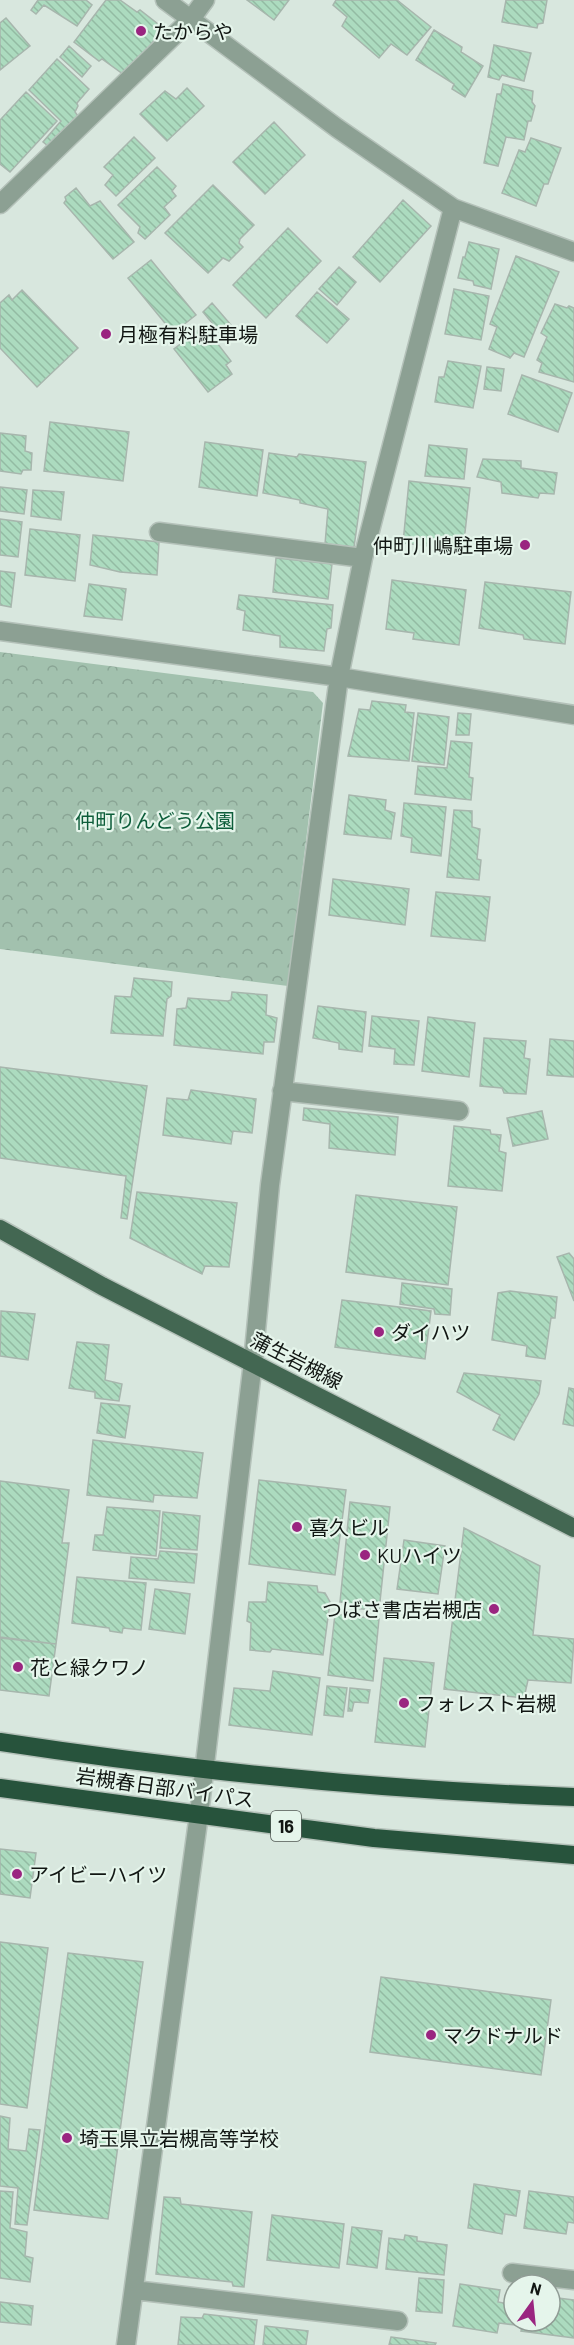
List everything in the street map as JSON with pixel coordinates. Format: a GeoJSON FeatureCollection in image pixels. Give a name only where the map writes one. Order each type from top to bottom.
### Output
{"type":"FeatureCollection","features":[{"type":"Feature","properties":{"kind":"highway","name":"岩槻春日部バイパス"},"geometry":{"type":"LineString","coordinates":[[0,1742],[205,1769],[462,1793],[574,1797]]}},
{"type":"Feature","properties":{"kind":"highway","name":"岩槻春日部バイパス"},"geometry":{"type":"LineString","coordinates":[[0,1788],[374,1839],[574,1855]]}},
{"type":"Feature","properties":{"kind":"main road","name":"蒲生岩槻線"},"geometry":{"type":"LineString","coordinates":[[0,1230],[102,1286],[574,1528]]}},
{"type":"Feature","properties":{"kind":"street"},"geometry":{"type":"LineString","coordinates":[[165,0],[337,128],[453,208],[574,252]]}},
{"type":"Feature","properties":{"kind":"street"},"geometry":{"type":"LineString","coordinates":[[0,204],[191,19],[205,0]]}},
{"type":"Feature","properties":{"kind":"street"},"geometry":{"type":"LineString","coordinates":[[126,2345],[200,1814],[254,1362],[270,1185],[339,677],[363,558],[453,208]]}},
{"type":"Feature","properties":{"kind":"street"},"geometry":{"type":"LineString","coordinates":[[159,532],[363,558]]}},
{"type":"Feature","properties":{"kind":"street"},"geometry":{"type":"LineString","coordinates":[[0,631],[339,677],[574,715]]}},
{"type":"Feature","properties":{"kind":"street"},"geometry":{"type":"LineString","coordinates":[[282,1091],[459,1111]]}},
{"type":"Feature","properties":{"kind":"street"},"geometry":{"type":"LineString","coordinates":[[134,2290],[398,2321]]}},
{"type":"Feature","properties":{"kind":"green space","name":"仲町りんどう公園"},"geometry":{"type":"Polygon","coordinates":[[[0,652],[313,692],[323,703],[288,986],[0,949],[0,652]]]}},
{"type":"Feature","properties":{"kind":"building"},"geometry":{"type":"Polygon","coordinates":[[[38,0],[86,0],[92,5],[77,26],[44,5],[36,14],[31,10],[38,0]]]}},
{"type":"Feature","properties":{"kind":"building"},"geometry":{"type":"Polygon","coordinates":[[[106,0],[120,0],[137,12],[140,10],[163,28],[127,77],[102,59],[99,61],[74,42],[106,0]]]}},
{"type":"Feature","properties":{"kind":"building"},"geometry":{"type":"Polygon","coordinates":[[[247,0],[289,0],[274,20],[247,0]]]}},
{"type":"Feature","properties":{"kind":"building"},"geometry":{"type":"Polygon","coordinates":[[[336,0],[397,0],[431,27],[407,55],[391,44],[379,58],[342,26],[347,17],[333,5],[336,0]]]}},
{"type":"Feature","properties":{"kind":"building"},"geometry":{"type":"Polygon","coordinates":[[[506,0],[547,0],[543,23],[538,24],[537,28],[502,22],[506,0]]]}},
{"type":"Feature","properties":{"kind":"building"},"geometry":{"type":"Polygon","coordinates":[[[6,18],[30,46],[0,70],[0,23],[6,18]]]}},
{"type":"Feature","properties":{"kind":"building"},"geometry":{"type":"Polygon","coordinates":[[[434,30],[462,47],[461,52],[483,66],[465,97],[452,89],[454,84],[416,60],[434,30]]]}},
{"type":"Feature","properties":{"kind":"building"},"geometry":{"type":"Polygon","coordinates":[[[494,45],[531,53],[524,81],[502,75],[499,80],[488,77],[494,45]]]}},
{"type":"Feature","properties":{"kind":"building"},"geometry":{"type":"Polygon","coordinates":[[[69,46],[91,66],[82,77],[60,57],[69,46]]]}},
{"type":"Feature","properties":{"kind":"building"},"geometry":{"type":"Polygon","coordinates":[[[57,59],[89,89],[77,103],[75,112],[78,116],[48,146],[43,142],[61,121],[29,90],[57,59]]]}},
{"type":"Feature","properties":{"kind":"building"},"geometry":{"type":"Polygon","coordinates":[[[503,84],[533,91],[532,102],[535,106],[531,121],[528,121],[524,140],[506,137],[498,166],[484,163],[497,94],[501,94],[503,84]]]}},
{"type":"Feature","properties":{"kind":"building"},"geometry":{"type":"Polygon","coordinates":[[[187,88],[204,106],[167,141],[140,114],[165,91],[176,99],[187,88]]]}},
{"type":"Feature","properties":{"kind":"building"},"geometry":{"type":"Polygon","coordinates":[[[26,92],[57,121],[10,172],[0,164],[0,120],[26,92]]]}},
{"type":"Feature","properties":{"kind":"building"},"geometry":{"type":"Polygon","coordinates":[[[274,122],[305,155],[265,194],[233,162],[274,122]]]}},
{"type":"Feature","properties":{"kind":"building"},"geometry":{"type":"Polygon","coordinates":[[[134,137],[155,158],[116,196],[105,185],[113,175],[104,167],[134,137]]]}},
{"type":"Feature","properties":{"kind":"building"},"geometry":{"type":"Polygon","coordinates":[[[531,138],[561,148],[548,184],[544,184],[536,206],[502,193],[519,150],[525,152],[531,138]]]}},
{"type":"Feature","properties":{"kind":"building"},"geometry":{"type":"Polygon","coordinates":[[[157,167],[176,186],[172,191],[176,196],[164,207],[170,215],[145,239],[138,233],[140,227],[118,205],[157,167]]]}},
{"type":"Feature","properties":{"kind":"building"},"geometry":{"type":"Polygon","coordinates":[[[213,185],[254,225],[240,239],[239,243],[243,247],[229,261],[223,258],[208,273],[165,233],[213,185]]]}},
{"type":"Feature","properties":{"kind":"building"},"geometry":{"type":"Polygon","coordinates":[[[76,188],[90,206],[100,201],[134,242],[113,259],[64,203],[65,197],[76,188]]]}},
{"type":"Feature","properties":{"kind":"building"},"geometry":{"type":"Polygon","coordinates":[[[403,200],[431,226],[380,282],[353,257],[403,200]]]}},
{"type":"Feature","properties":{"kind":"building"},"geometry":{"type":"Polygon","coordinates":[[[288,228],[321,261],[266,318],[233,285],[288,228]]]}},
{"type":"Feature","properties":{"kind":"building"},"geometry":{"type":"Polygon","coordinates":[[[469,242],[499,249],[491,289],[474,285],[473,281],[458,278],[469,242]]]}},
{"type":"Feature","properties":{"kind":"building"},"geometry":{"type":"Polygon","coordinates":[[[516,256],[559,272],[524,357],[514,353],[510,358],[489,349],[497,327],[490,324],[516,256]]]}},
{"type":"Feature","properties":{"kind":"building"},"geometry":{"type":"Polygon","coordinates":[[[151,260],[196,315],[173,333],[128,278],[151,260]]]}},
{"type":"Feature","properties":{"kind":"building"},"geometry":{"type":"Polygon","coordinates":[[[339,267],[356,282],[337,305],[319,289],[339,267]]]}},
{"type":"Feature","properties":{"kind":"building"},"geometry":{"type":"Polygon","coordinates":[[[454,289],[489,296],[481,340],[445,334],[454,289]]]}},
{"type":"Feature","properties":{"kind":"building"},"geometry":{"type":"Polygon","coordinates":[[[22,290],[78,348],[37,387],[0,348],[0,303],[9,295],[12,300],[22,290]]]}},
{"type":"Feature","properties":{"kind":"building"},"geometry":{"type":"Polygon","coordinates":[[[317,292],[349,319],[327,343],[296,316],[317,292]]]}},
{"type":"Feature","properties":{"kind":"building"},"geometry":{"type":"Polygon","coordinates":[[[212,303],[231,325],[221,334],[203,312],[212,303]]]}},
{"type":"Feature","properties":{"kind":"building"},"geometry":{"type":"Polygon","coordinates":[[[555,304],[574,308],[574,382],[539,372],[542,363],[537,360],[547,337],[541,333],[555,304]]]}},
{"type":"Feature","properties":{"kind":"building"},"geometry":{"type":"Polygon","coordinates":[[[204,326],[231,361],[226,365],[232,374],[208,392],[174,349],[204,326]]]}},
{"type":"Feature","properties":{"kind":"building"},"geometry":{"type":"Polygon","coordinates":[[[448,361],[481,366],[473,408],[435,402],[439,377],[444,377],[448,361]]]}},
{"type":"Feature","properties":{"kind":"building"},"geometry":{"type":"Polygon","coordinates":[[[487,367],[504,369],[501,391],[484,389],[487,367]]]}},
{"type":"Feature","properties":{"kind":"building"},"geometry":{"type":"Polygon","coordinates":[[[522,375],[572,393],[558,432],[508,414],[522,375]]]}},
{"type":"Feature","properties":{"kind":"building"},"geometry":{"type":"Polygon","coordinates":[[[50,422],[129,432],[123,481],[44,471],[50,422]]]}},
{"type":"Feature","properties":{"kind":"building"},"geometry":{"type":"Polygon","coordinates":[[[0,433],[26,436],[25,451],[32,453],[31,470],[23,470],[21,474],[0,471],[0,433]]]}},
{"type":"Feature","properties":{"kind":"building"},"geometry":{"type":"Polygon","coordinates":[[[205,442],[263,450],[257,496],[199,487],[205,442]]]}},
{"type":"Feature","properties":{"kind":"building"},"geometry":{"type":"Polygon","coordinates":[[[429,445],[467,449],[464,479],[425,476],[429,445]]]}},
{"type":"Feature","properties":{"kind":"building"},"geometry":{"type":"Polygon","coordinates":[[[269,453],[366,462],[354,547],[325,544],[328,509],[300,503],[300,500],[263,493],[269,453]]]}},
{"type":"Feature","properties":{"kind":"building"},"geometry":{"type":"Polygon","coordinates":[[[483,459],[521,461],[521,468],[557,473],[554,494],[540,493],[538,498],[502,493],[501,482],[477,477],[483,459]]]}},
{"type":"Feature","properties":{"kind":"building"},"geometry":{"type":"Polygon","coordinates":[[[409,481],[470,488],[463,550],[403,543],[409,481]]]}},
{"type":"Feature","properties":{"kind":"building"},"geometry":{"type":"Polygon","coordinates":[[[0,487],[27,490],[24,514],[0,511],[0,487]]]}},
{"type":"Feature","properties":{"kind":"building"},"geometry":{"type":"Polygon","coordinates":[[[33,490],[64,492],[61,520],[31,516],[33,490]]]}},
{"type":"Feature","properties":{"kind":"building"},"geometry":{"type":"Polygon","coordinates":[[[0,519],[22,522],[18,557],[0,555],[0,519]]]}},
{"type":"Feature","properties":{"kind":"building"},"geometry":{"type":"Polygon","coordinates":[[[30,529],[80,535],[75,581],[25,575],[30,529]]]}},
{"type":"Feature","properties":{"kind":"building"},"geometry":{"type":"Polygon","coordinates":[[[93,535],[159,542],[157,575],[120,572],[90,565],[93,535]]]}},
{"type":"Feature","properties":{"kind":"building"},"geometry":{"type":"Polygon","coordinates":[[[276,558],[332,564],[328,599],[273,592],[276,558]]]}},
{"type":"Feature","properties":{"kind":"building"},"geometry":{"type":"Polygon","coordinates":[[[0,571],[15,573],[11,607],[0,605],[0,571]]]}},
{"type":"Feature","properties":{"kind":"building"},"geometry":{"type":"Polygon","coordinates":[[[392,580],[466,590],[459,645],[413,639],[414,633],[386,629],[392,580]]]}},
{"type":"Feature","properties":{"kind":"building"},"geometry":{"type":"Polygon","coordinates":[[[485,582],[571,592],[565,644],[524,639],[523,635],[479,628],[485,582]]]}},
{"type":"Feature","properties":{"kind":"building"},"geometry":{"type":"Polygon","coordinates":[[[89,584],[126,589],[122,620],[84,616],[89,584]]]}},
{"type":"Feature","properties":{"kind":"building"},"geometry":{"type":"Polygon","coordinates":[[[239,595],[333,605],[331,628],[327,629],[324,651],[280,647],[280,636],[243,630],[245,611],[237,609],[239,595]]]}},
{"type":"Feature","properties":{"kind":"building"},"geometry":{"type":"Polygon","coordinates":[[[372,701],[406,705],[405,712],[414,713],[409,761],[348,756],[359,709],[370,710],[372,701]]]}},
{"type":"Feature","properties":{"kind":"building"},"geometry":{"type":"Polygon","coordinates":[[[418,713],[449,717],[444,765],[412,761],[418,713]]]}},
{"type":"Feature","properties":{"kind":"building"},"geometry":{"type":"Polygon","coordinates":[[[458,713],[471,714],[469,735],[456,735],[458,713]]]}},
{"type":"Feature","properties":{"kind":"building"},"geometry":{"type":"Polygon","coordinates":[[[451,741],[472,743],[469,777],[473,778],[471,800],[415,794],[418,766],[447,768],[451,741]]]}},
{"type":"Feature","properties":{"kind":"building"},"geometry":{"type":"Polygon","coordinates":[[[349,795],[386,800],[385,810],[395,813],[391,839],[344,834],[349,795]]]}},
{"type":"Feature","properties":{"kind":"building"},"geometry":{"type":"Polygon","coordinates":[[[404,803],[446,807],[441,856],[411,852],[412,838],[401,836],[404,803]]]}},
{"type":"Feature","properties":{"kind":"building"},"geometry":{"type":"Polygon","coordinates":[[[454,810],[472,811],[472,827],[480,829],[477,859],[481,860],[479,880],[447,877],[454,810]]]}},
{"type":"Feature","properties":{"kind":"building"},"geometry":{"type":"Polygon","coordinates":[[[333,879],[409,889],[405,925],[329,915],[333,879]]]}},
{"type":"Feature","properties":{"kind":"building"},"geometry":{"type":"Polygon","coordinates":[[[436,892],[490,897],[485,941],[431,936],[436,892]]]}},
{"type":"Feature","properties":{"kind":"building"},"geometry":{"type":"Polygon","coordinates":[[[134,978],[172,982],[171,996],[167,999],[163,1036],[111,1033],[115,996],[131,997],[134,978]]]}},
{"type":"Feature","properties":{"kind":"building"},"geometry":{"type":"Polygon","coordinates":[[[232,992],[267,995],[266,1015],[277,1018],[274,1042],[264,1042],[263,1054],[174,1045],[177,1009],[186,1008],[188,998],[228,1001],[231,1000],[232,992]]]}},
{"type":"Feature","properties":{"kind":"building"},"geometry":{"type":"Polygon","coordinates":[[[318,1006],[366,1012],[362,1052],[339,1049],[339,1043],[313,1038],[318,1006]]]}},
{"type":"Feature","properties":{"kind":"building"},"geometry":{"type":"Polygon","coordinates":[[[372,1016],[419,1021],[414,1065],[394,1064],[395,1049],[369,1046],[372,1016]]]}},
{"type":"Feature","properties":{"kind":"building"},"geometry":{"type":"Polygon","coordinates":[[[428,1017],[475,1023],[469,1077],[422,1071],[428,1017]]]}},
{"type":"Feature","properties":{"kind":"building"},"geometry":{"type":"Polygon","coordinates":[[[484,1038],[526,1041],[524,1058],[530,1059],[526,1094],[504,1093],[502,1088],[480,1086],[484,1038]]]}},
{"type":"Feature","properties":{"kind":"building"},"geometry":{"type":"Polygon","coordinates":[[[550,1039],[574,1041],[574,1077],[547,1075],[550,1039]]]}},
{"type":"Feature","properties":{"kind":"building"},"geometry":{"type":"Polygon","coordinates":[[[0,1067],[147,1086],[127,1219],[121,1218],[126,1176],[0,1158],[0,1067]]]}},
{"type":"Feature","properties":{"kind":"building"},"geometry":{"type":"Polygon","coordinates":[[[191,1090],[256,1099],[252,1133],[233,1131],[231,1144],[163,1135],[167,1098],[188,1100],[191,1090]]]}},
{"type":"Feature","properties":{"kind":"building"},"geometry":{"type":"Polygon","coordinates":[[[304,1108],[398,1117],[395,1155],[329,1148],[330,1124],[303,1120],[304,1108]]]}},
{"type":"Feature","properties":{"kind":"building"},"geometry":{"type":"Polygon","coordinates":[[[542,1111],[548,1139],[513,1146],[507,1118],[542,1111]]]}},
{"type":"Feature","properties":{"kind":"building"},"geometry":{"type":"Polygon","coordinates":[[[454,1126],[490,1130],[491,1134],[501,1135],[499,1151],[506,1153],[502,1191],[448,1186],[454,1126]]]}},
{"type":"Feature","properties":{"kind":"building"},"geometry":{"type":"Polygon","coordinates":[[[137,1192],[237,1203],[229,1267],[205,1266],[202,1274],[130,1238],[137,1192]]]}},
{"type":"Feature","properties":{"kind":"building"},"geometry":{"type":"Polygon","coordinates":[[[356,1195],[457,1207],[448,1285],[346,1272],[356,1195]]]}},
{"type":"Feature","properties":{"kind":"building"},"geometry":{"type":"Polygon","coordinates":[[[569,1253],[574,1259],[574,1301],[557,1257],[569,1253]]]}},
{"type":"Feature","properties":{"kind":"building"},"geometry":{"type":"Polygon","coordinates":[[[402,1283],[452,1289],[450,1315],[435,1314],[434,1309],[400,1304],[402,1283]]]}},
{"type":"Feature","properties":{"kind":"building"},"geometry":{"type":"Polygon","coordinates":[[[510,1291],[557,1297],[555,1318],[551,1318],[545,1359],[526,1356],[527,1346],[492,1340],[498,1293],[510,1291]]]}},
{"type":"Feature","properties":{"kind":"building"},"geometry":{"type":"Polygon","coordinates":[[[342,1300],[431,1311],[425,1359],[335,1347],[342,1300]]]}},
{"type":"Feature","properties":{"kind":"building"},"geometry":{"type":"Polygon","coordinates":[[[1,1311],[35,1314],[28,1360],[0,1356],[1,1311]]]}},
{"type":"Feature","properties":{"kind":"building"},"geometry":{"type":"Polygon","coordinates":[[[77,1342],[109,1345],[105,1380],[122,1384],[119,1401],[95,1398],[95,1392],[69,1388],[77,1342]]]}},
{"type":"Feature","properties":{"kind":"building"},"geometry":{"type":"Polygon","coordinates":[[[464,1373],[541,1381],[539,1394],[514,1440],[493,1430],[500,1415],[457,1392],[464,1373]]]}},
{"type":"Feature","properties":{"kind":"building"},"geometry":{"type":"Polygon","coordinates":[[[569,1388],[574,1389],[574,1426],[563,1424],[569,1388]]]}},
{"type":"Feature","properties":{"kind":"building"},"geometry":{"type":"Polygon","coordinates":[[[101,1403],[130,1406],[125,1438],[97,1433],[101,1403]]]}},
{"type":"Feature","properties":{"kind":"building"},"geometry":{"type":"Polygon","coordinates":[[[93,1440],[203,1453],[197,1498],[154,1495],[153,1502],[87,1495],[93,1440]]]}},
{"type":"Feature","properties":{"kind":"building","name":"喜久ビル"},"geometry":{"type":"Polygon","coordinates":[[[259,1480],[346,1490],[335,1575],[249,1564],[259,1480]]]}},
{"type":"Feature","properties":{"kind":"building"},"geometry":{"type":"Polygon","coordinates":[[[0,1481],[69,1490],[62,1543],[69,1543],[56,1644],[0,1637],[0,1481]]]}},
{"type":"Feature","properties":{"kind":"building","name":"KUハイツ"},"geometry":{"type":"Polygon","coordinates":[[[350,1502],[390,1507],[379,1611],[346,1607],[346,1603],[340,1602],[350,1502]]]}},
{"type":"Feature","properties":{"kind":"building"},"geometry":{"type":"Polygon","coordinates":[[[107,1507],[160,1511],[156,1556],[93,1550],[95,1535],[103,1535],[107,1507]]]}},
{"type":"Feature","properties":{"kind":"building"},"geometry":{"type":"Polygon","coordinates":[[[163,1512],[200,1516],[197,1550],[160,1548],[163,1512]]]}},
{"type":"Feature","properties":{"kind":"building"},"geometry":{"type":"Polygon","coordinates":[[[464,1528],[540,1566],[533,1635],[574,1639],[571,1683],[528,1680],[524,1698],[444,1689],[464,1528]]]}},
{"type":"Feature","properties":{"kind":"building"},"geometry":{"type":"Polygon","coordinates":[[[404,1540],[445,1546],[438,1594],[397,1589],[404,1540]]]}},
{"type":"Feature","properties":{"kind":"building"},"geometry":{"type":"Polygon","coordinates":[[[160,1551],[197,1554],[194,1583],[129,1578],[131,1557],[158,1559],[160,1551]]]}},
{"type":"Feature","properties":{"kind":"building"},"geometry":{"type":"Polygon","coordinates":[[[77,1577],[146,1583],[141,1630],[123,1628],[122,1633],[110,1631],[109,1628],[72,1623],[77,1577]]]}},
{"type":"Feature","properties":{"kind":"building"},"geometry":{"type":"Polygon","coordinates":[[[268,1582],[317,1586],[318,1592],[325,1593],[330,1602],[323,1655],[272,1649],[270,1652],[250,1650],[251,1623],[247,1621],[249,1602],[266,1602],[268,1582]]]}},
{"type":"Feature","properties":{"kind":"building"},"geometry":{"type":"Polygon","coordinates":[[[155,1589],[190,1594],[185,1634],[149,1629],[155,1589]]]}},
{"type":"Feature","properties":{"kind":"building"},"geometry":{"type":"Polygon","coordinates":[[[335,1614],[379,1619],[373,1681],[328,1675],[335,1614]]]}},
{"type":"Feature","properties":{"kind":"building"},"geometry":{"type":"Polygon","coordinates":[[[0,1638],[56,1644],[49,1696],[0,1690],[0,1638]]]}},
{"type":"Feature","properties":{"kind":"building","name":"フォレスト岩槻"},"geometry":{"type":"Polygon","coordinates":[[[384,1658],[434,1663],[425,1747],[375,1742],[384,1658]]]}},
{"type":"Feature","properties":{"kind":"building"},"geometry":{"type":"Polygon","coordinates":[[[273,1671],[320,1678],[312,1735],[229,1725],[234,1688],[270,1691],[273,1671]]]}},
{"type":"Feature","properties":{"kind":"building"},"geometry":{"type":"Polygon","coordinates":[[[327,1686],[347,1688],[343,1717],[324,1715],[327,1686]]]}},
{"type":"Feature","properties":{"kind":"building"},"geometry":{"type":"Polygon","coordinates":[[[350,1688],[370,1690],[368,1703],[354,1702],[352,1711],[348,1711],[350,1688]]]}},
{"type":"Feature","properties":{"kind":"building","name":"アイビーハイツ"},"geometry":{"type":"Polygon","coordinates":[[[0,1849],[36,1853],[30,1898],[0,1894],[0,1849]]]}},
{"type":"Feature","properties":{"kind":"building"},"geometry":{"type":"Polygon","coordinates":[[[0,1942],[48,1948],[27,2108],[0,2104],[0,1942]]]}},
{"type":"Feature","properties":{"kind":"building"},"geometry":{"type":"Polygon","coordinates":[[[68,1953],[143,1962],[108,2219],[34,2210],[68,1953]]]}},
{"type":"Feature","properties":{"kind":"building"},"geometry":{"type":"Polygon","coordinates":[[[381,1977],[551,2000],[541,2075],[370,2052],[381,1977]]]}},
{"type":"Feature","properties":{"kind":"building"},"geometry":{"type":"Polygon","coordinates":[[[0,2116],[10,2118],[8,2149],[26,2151],[29,2129],[40,2130],[27,2225],[15,2224],[18,2188],[0,2186],[0,2116]]]}},
{"type":"Feature","properties":{"kind":"building"},"geometry":{"type":"Polygon","coordinates":[[[474,2184],[520,2191],[516,2216],[505,2214],[502,2234],[468,2228],[474,2184]]]}},
{"type":"Feature","properties":{"kind":"building"},"geometry":{"type":"Polygon","coordinates":[[[0,2191],[13,2192],[10,2228],[27,2232],[25,2256],[33,2258],[30,2282],[0,2278],[0,2191]]]}},
{"type":"Feature","properties":{"kind":"building"},"geometry":{"type":"Polygon","coordinates":[[[529,2191],[574,2197],[574,2223],[568,2222],[566,2234],[524,2228],[529,2191]]]}},
{"type":"Feature","properties":{"kind":"building"},"geometry":{"type":"Polygon","coordinates":[[[164,2197],[180,2198],[181,2204],[252,2212],[244,2287],[233,2286],[232,2282],[156,2274],[164,2197]]]}},
{"type":"Feature","properties":{"kind":"building"},"geometry":{"type":"Polygon","coordinates":[[[272,2215],[344,2224],[339,2268],[267,2260],[272,2215]]]}},
{"type":"Feature","properties":{"kind":"building"},"geometry":{"type":"Polygon","coordinates":[[[352,2227],[382,2231],[377,2268],[347,2264],[352,2227]]]}},
{"type":"Feature","properties":{"kind":"building"},"geometry":{"type":"Polygon","coordinates":[[[405,2235],[417,2237],[417,2241],[447,2245],[444,2275],[386,2269],[389,2238],[404,2240],[405,2235]]]}},
{"type":"Feature","properties":{"kind":"building"},"geometry":{"type":"Polygon","coordinates":[[[419,2278],[444,2280],[442,2313],[416,2311],[419,2278]]]}},
{"type":"Feature","properties":{"kind":"building"},"geometry":{"type":"Polygon","coordinates":[[[460,2284],[500,2290],[498,2302],[502,2303],[502,2323],[499,2323],[497,2333],[453,2326],[460,2284]]]}},
{"type":"Feature","properties":{"kind":"building"},"geometry":{"type":"Polygon","coordinates":[[[562,2298],[574,2300],[574,2338],[536,2333],[562,2333],[562,2298]]]}},
{"type":"Feature","properties":{"kind":"building"},"geometry":{"type":"Polygon","coordinates":[[[0,2302],[33,2306],[31,2325],[0,2322],[0,2302]]]}},
{"type":"Feature","properties":{"kind":"building"},"geometry":{"type":"Polygon","coordinates":[[[204,2314],[257,2320],[254,2345],[178,2345],[181,2317],[202,2318],[204,2314]]]}},
{"type":"Feature","properties":{"kind":"building"},"geometry":{"type":"Polygon","coordinates":[[[265,2326],[308,2331],[306,2345],[263,2345],[265,2326]]]}},
{"type":"Feature","properties":{"kind":"building"},"geometry":{"type":"Polygon","coordinates":[[[391,2337],[436,2343],[435,2345],[389,2345],[391,2337]]]}},
{"type":"Feature","properties":{"kind":"place","name":"たからや"},"geometry":{"type":"Point","coordinates":[141,31]}},
{"type":"Feature","properties":{"kind":"place","name":"月極有料駐車場"},"geometry":{"type":"Point","coordinates":[106,334]}},
{"type":"Feature","properties":{"kind":"place","name":"仲町川嶋駐車場"},"geometry":{"type":"Point","coordinates":[525,545]}},
{"type":"Feature","properties":{"kind":"place","name":"ダイハツ"},"geometry":{"type":"Point","coordinates":[379,1332]}},
{"type":"Feature","properties":{"kind":"place","name":"喜久ビル"},"geometry":{"type":"Point","coordinates":[297,1527]}},
{"type":"Feature","properties":{"kind":"place","name":"KUハイツ"},"geometry":{"type":"Point","coordinates":[365,1555]}},
{"type":"Feature","properties":{"kind":"place","name":"つばさ書店岩槻店"},"geometry":{"type":"Point","coordinates":[494,1609]}},
{"type":"Feature","properties":{"kind":"place","name":"花と緑クワノ"},"geometry":{"type":"Point","coordinates":[18,1667]}},
{"type":"Feature","properties":{"kind":"place","name":"フォレスト岩槻"},"geometry":{"type":"Point","coordinates":[404,1703]}},
{"type":"Feature","properties":{"kind":"place","name":"アイビーハイツ"},"geometry":{"type":"Point","coordinates":[17,1874]}},
{"type":"Feature","properties":{"kind":"place","name":"マクドナルド"},"geometry":{"type":"Point","coordinates":[431,2035]}},
{"type":"Feature","properties":{"kind":"place","name":"埼玉県立岩槻高等学校"},"geometry":{"type":"Point","coordinates":[67,2138]}}]}
